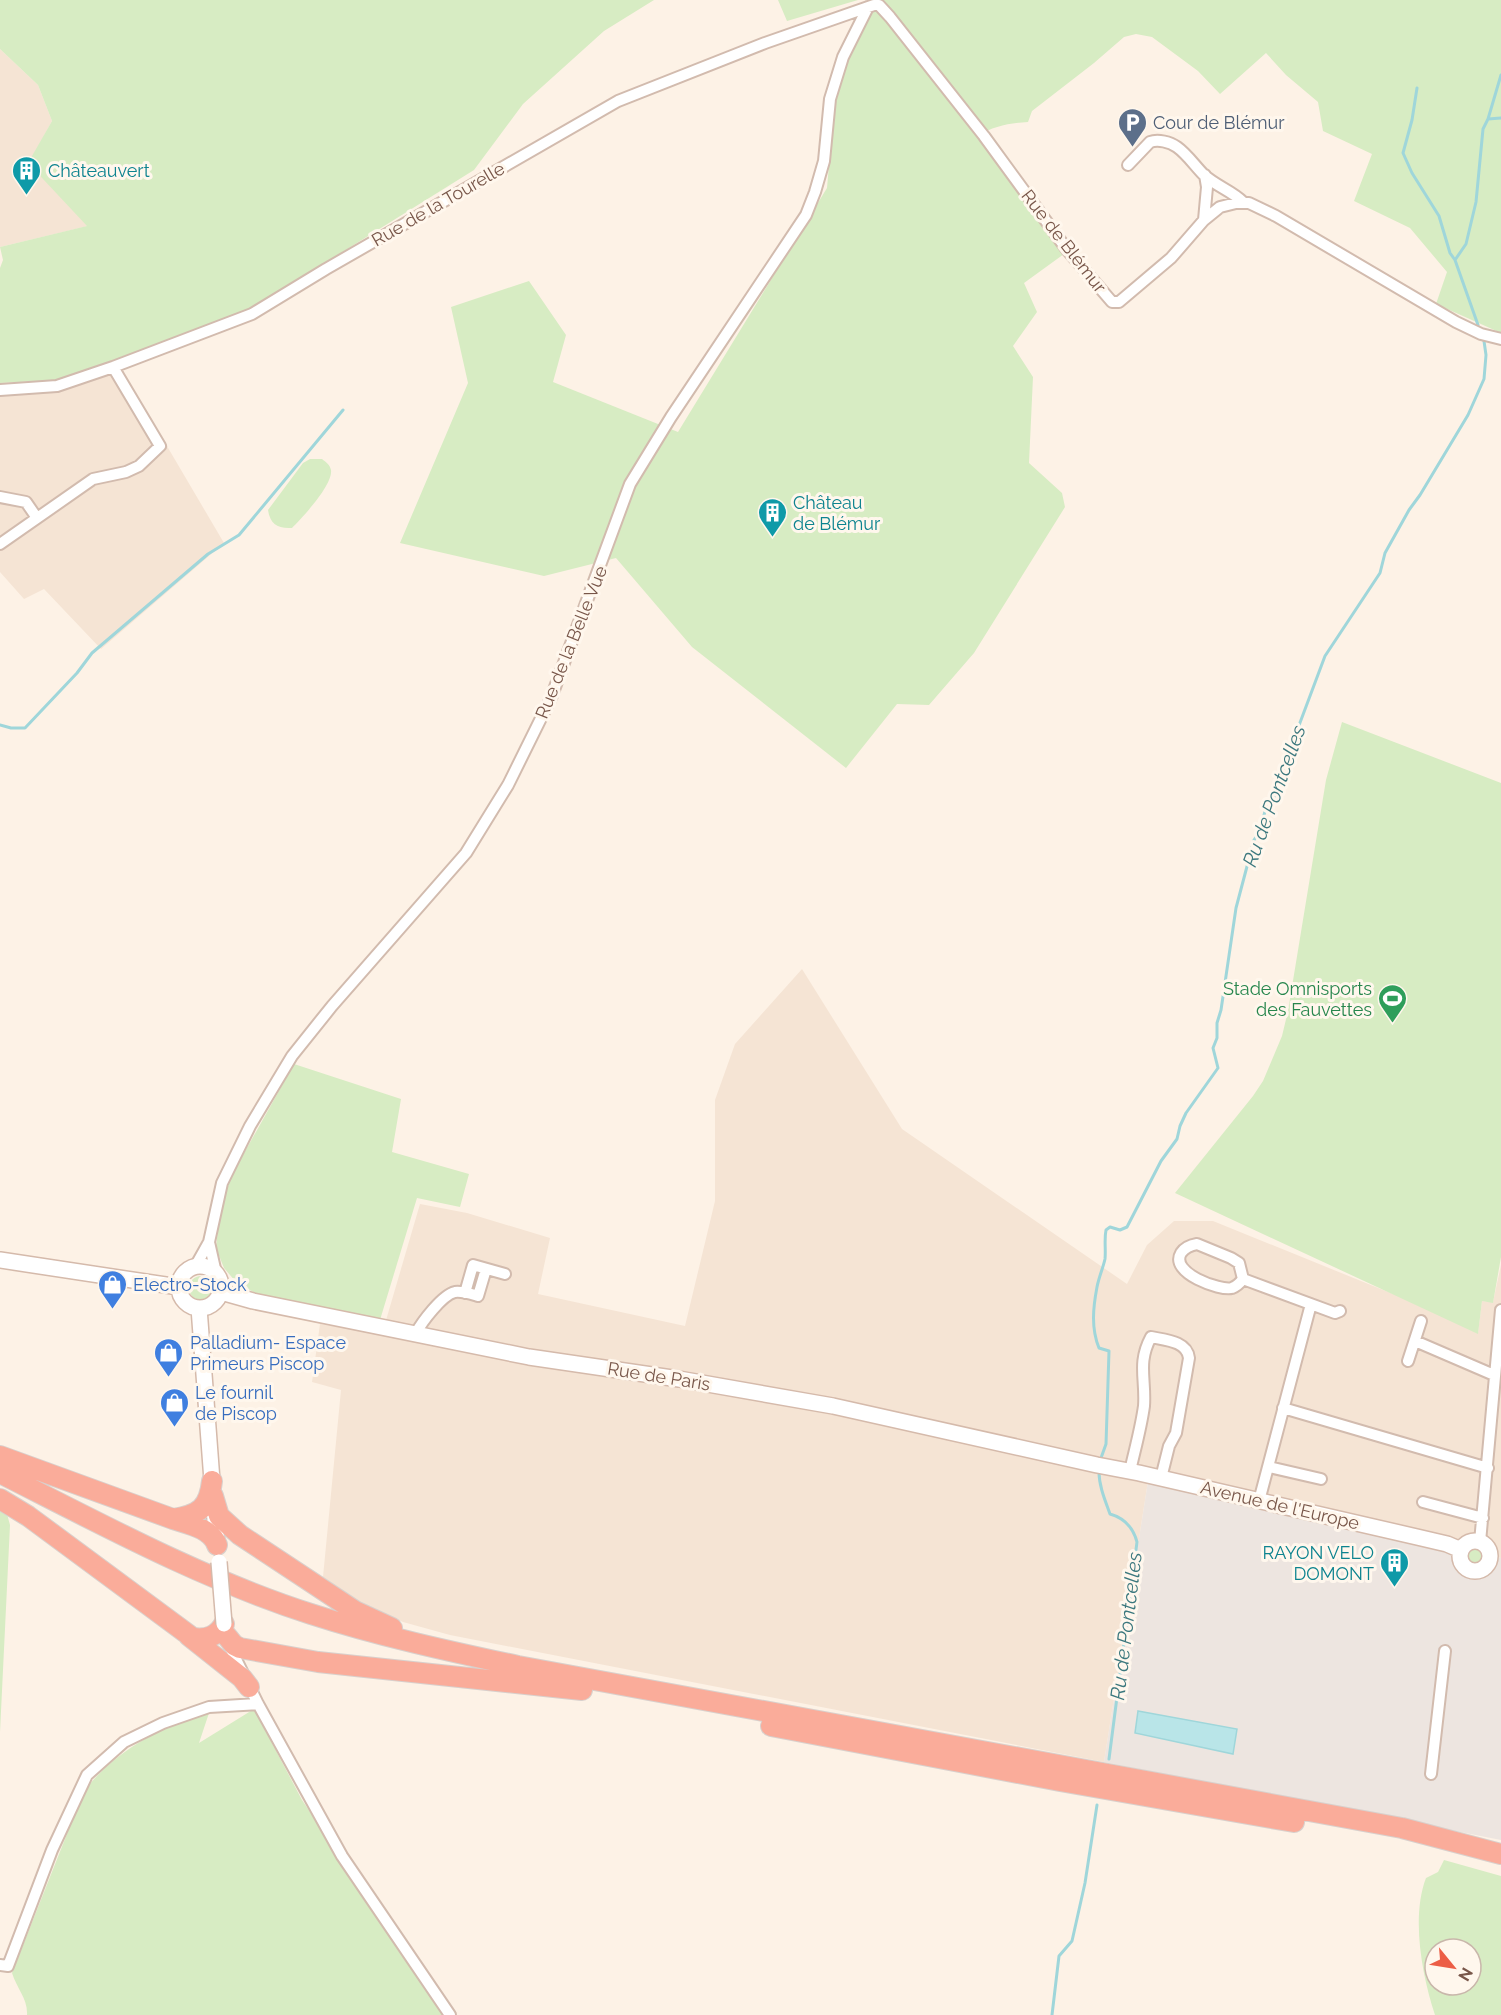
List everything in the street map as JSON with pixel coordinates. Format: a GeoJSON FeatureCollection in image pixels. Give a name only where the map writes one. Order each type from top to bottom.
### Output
{"type":"FeatureCollection","features":[{"type":"Feature","properties":{"kind":"highway"},"geometry":{"type":"LineString","coordinates":[[0,1456],[202,1530],[213,1537],[218,1554]]}},
{"type":"Feature","properties":{"kind":"highway"},"geometry":{"type":"LineString","coordinates":[[0,1473],[185,1565],[309,1614],[406,1642],[518,1666],[1402,1828],[1501,1854]]}},
{"type":"Feature","properties":{"kind":"highway"},"geometry":{"type":"LineString","coordinates":[[0,1486],[182,1577],[313,1627],[378,1647],[584,1690],[1060,1781],[1399,1841],[1501,1866]]}},
{"type":"Feature","properties":{"kind":"highway"},"geometry":{"type":"LineString","coordinates":[[173,1519],[201,1510],[212,1488]]}},
{"type":"Feature","properties":{"kind":"highway"},"geometry":{"type":"LineString","coordinates":[[212,1488],[217,1512],[224,1522],[344,1604],[395,1629],[518,1666]]}},
{"type":"Feature","properties":{"kind":"highway"},"geometry":{"type":"LineString","coordinates":[[0,1499],[28,1516],[184,1633],[242,1678],[253,1695]]}},
{"type":"Feature","properties":{"kind":"highway"},"geometry":{"type":"LineString","coordinates":[[218,1554],[222,1545],[231,1539],[252,1543]]}},
{"type":"Feature","properties":{"kind":"highway"},"geometry":{"type":"LineString","coordinates":[[184,1633],[193,1638],[202,1639],[214,1636],[225,1629],[229,1640],[240,1648],[318,1662],[584,1690]]}},
{"type":"Feature","properties":{"kind":"highway"},"geometry":{"type":"LineString","coordinates":[[253,1695],[250,1677],[254,1665],[262,1658],[283,1655]]}},
{"type":"Feature","properties":{"kind":"street","name":"Rue de Blémur"},"geometry":{"type":"LineString","coordinates":[[871,6],[879,5],[890,17],[984,136],[1068,251],[1112,302],[1119,302],[1171,258],[1203,220],[1220,207],[1243,202]]}},
{"type":"Feature","properties":{"kind":"street","name":"Rue de la Tourelle"},"geometry":{"type":"LineString","coordinates":[[0,390],[57,386],[252,314],[618,101],[746,50],[871,6]]}},
{"type":"Feature","properties":{"kind":"street","name":"Rue de la Belle Vue"},"geometry":{"type":"LineString","coordinates":[[195,1267],[209,1242],[222,1183],[250,1126],[292,1056],[332,1006],[466,853],[508,785],[551,698],[630,484],[671,417],[806,215],[824,161],[830,99],[843,57],[871,6]]}},
{"type":"Feature","properties":{"kind":"street"},"geometry":{"type":"LineString","coordinates":[[1128,165],[1150,142],[1159,141],[1178,148],[1205,176],[1236,195],[1243,202],[1250,203],[1276,216],[1456,322],[1481,334],[1501,339]]}},
{"type":"Feature","properties":{"kind":"street"},"geometry":{"type":"LineString","coordinates":[[1203,220],[1207,187],[1205,176]]}},
{"type":"Feature","properties":{"kind":"street"},"geometry":{"type":"LineString","coordinates":[[0,544],[93,479],[126,472],[139,466],[160,446],[113,367]]}},
{"type":"Feature","properties":{"kind":"street"},"geometry":{"type":"LineString","coordinates":[[0,497],[26,502],[37,518]]}},
{"type":"Feature","properties":{"kind":"street","name":"Rue de la Belle Vue"},"geometry":{"type":"LineString","coordinates":[[209,1242],[216,1273]]}},
{"type":"Feature","properties":{"kind":"street"},"geometry":{"type":"LineString","coordinates":[[1197,1244],[1239,1263],[1243,1279],[1237,1285],[1224,1288],[1188,1275],[1179,1264],[1179,1257],[1183,1250],[1197,1244]]}},
{"type":"Feature","properties":{"kind":"street"},"geometry":{"type":"LineString","coordinates":[[0,1260],[179,1287]]}},
{"type":"Feature","properties":{"kind":"street"},"geometry":{"type":"LineString","coordinates":[[416,1333],[422,1321],[449,1294],[465,1293],[472,1265],[505,1274]]}},
{"type":"Feature","properties":{"kind":"street"},"geometry":{"type":"LineString","coordinates":[[195,1267],[206,1267],[216,1273],[222,1285],[215,1302],[210,1306],[199,1308],[187,1304],[179,1287],[184,1274],[195,1267]]}},
{"type":"Feature","properties":{"kind":"street"},"geometry":{"type":"LineString","coordinates":[[1243,1279],[1335,1313],[1340,1311]]}},
{"type":"Feature","properties":{"kind":"street","name":"Rue de Paris"},"geometry":{"type":"LineString","coordinates":[[221,1292],[253,1301],[529,1357],[679,1378],[833,1406],[1097,1465]]}},
{"type":"Feature","properties":{"kind":"street"},"geometry":{"type":"LineString","coordinates":[[1259,1501],[1311,1304]]}},
{"type":"Feature","properties":{"kind":"street"},"geometry":{"type":"LineString","coordinates":[[199,1308],[225,1629],[233,1655],[342,1856],[450,2015]]}},
{"type":"Feature","properties":{"kind":"street"},"geometry":{"type":"LineString","coordinates":[[1480,1542],[1501,1310]]}},
{"type":"Feature","properties":{"kind":"street"},"geometry":{"type":"LineString","coordinates":[[1408,1361],[1421,1322]]}},
{"type":"Feature","properties":{"kind":"street"},"geometry":{"type":"LineString","coordinates":[[1130,1471],[1144,1404],[1143,1356],[1151,1337],[1184,1347],[1189,1358],[1176,1433],[1169,1446],[1161,1478]]}},
{"type":"Feature","properties":{"kind":"street"},"geometry":{"type":"LineString","coordinates":[[1415,1341],[1494,1375]]}},
{"type":"Feature","properties":{"kind":"street"},"geometry":{"type":"LineString","coordinates":[[1283,1408],[1488,1468]]}},
{"type":"Feature","properties":{"kind":"street","name":"Avenue de l'Europe"},"geometry":{"type":"LineString","coordinates":[[1097,1465],[1427,1539],[1447,1544],[1461,1551]]}},
{"type":"Feature","properties":{"kind":"street"},"geometry":{"type":"LineString","coordinates":[[1269,1467],[1321,1479]]}},
{"type":"Feature","properties":{"kind":"street"},"geometry":{"type":"LineString","coordinates":[[1423,1502],[1483,1518]]}},
{"type":"Feature","properties":{"kind":"street"},"geometry":{"type":"LineString","coordinates":[[1471,1542],[1480,1542],[1495,1558],[1483,1569],[1470,1570],[1462,1564],[1461,1551],[1471,1542]]}},
{"type":"Feature","properties":{"kind":"street"},"geometry":{"type":"LineString","coordinates":[[1431,1774],[1445,1651]]}},
{"type":"Feature","properties":{"kind":"street"},"geometry":{"type":"LineString","coordinates":[[0,1965],[9,1966],[52,1850],[87,1776],[124,1742],[163,1723],[253,1695]]}},
{"type":"Feature","properties":{"kind":"shaded area"},"geometry":{"type":"Polygon","coordinates":[[[0,49],[38,85],[52,121],[29,163],[88,226],[0,247],[0,49]]]}},
{"type":"Feature","properties":{"kind":"shaded area"},"geometry":{"type":"Polygon","coordinates":[[[117,357],[124,373],[224,543],[101,649],[44,589],[24,599],[0,572],[0,383],[59,380],[117,357]]]}},
{"type":"Feature","properties":{"kind":"shaded area"},"geometry":{"type":"Polygon","coordinates":[[[802,969],[902,1129],[1127,1284],[1147,1245],[1174,1221],[1213,1221],[1398,1296],[1478,1333],[1482,1301],[1493,1302],[1501,1265],[1501,1558],[1148,1481],[1104,1762],[450,1635],[403,1622],[363,1604],[323,1577],[341,1390],[312,1382],[320,1324],[382,1334],[420,1204],[467,1213],[550,1238],[538,1294],[685,1326],[715,1201],[715,1100],[735,1044],[802,969]]]}},
{"type":"Feature","properties":{"kind":"shaded area"},"geometry":{"type":"Polygon","coordinates":[[[1148,1481],[1501,1558],[1501,1840],[1104,1762],[1148,1481]]]}},
{"type":"Feature","properties":{"kind":"green space"},"geometry":{"type":"Polygon","coordinates":[[[0,0],[654,0],[604,31],[523,104],[474,170],[251,309],[59,380],[0,383],[0,268],[3,260],[0,247],[87,226],[28,163],[52,121],[38,85],[0,49],[0,0]]]}},
{"type":"Feature","properties":{"kind":"green space"},"geometry":{"type":"Polygon","coordinates":[[[778,0],[858,0],[787,21],[778,0]]]}},
{"type":"Feature","properties":{"kind":"green space"},"geometry":{"type":"Polygon","coordinates":[[[868,0],[1501,0],[1501,333],[1436,304],[1447,272],[1410,228],[1354,201],[1372,154],[1323,131],[1318,102],[1286,75],[1266,53],[1220,94],[1198,71],[1152,37],[1136,34],[1124,37],[1032,111],[1028,122],[1002,126],[978,136],[1064,254],[1024,283],[1037,312],[1013,346],[1033,377],[1029,463],[1062,493],[1065,507],[974,653],[929,705],[897,704],[846,768],[692,647],[616,558],[544,576],[400,543],[468,383],[451,307],[529,281],[566,335],[553,382],[678,432],[827,188],[834,107],[847,61],[870,14],[868,0]]]}},
{"type":"Feature","properties":{"kind":"green space"},"geometry":{"type":"Polygon","coordinates":[[[310,459],[322,459],[329,465],[331,470],[327,484],[316,501],[292,528],[283,528],[273,522],[268,510],[303,463],[310,459]]]}},
{"type":"Feature","properties":{"kind":"green space","name":"Stade Omnisports des Fauvettes"},"geometry":{"type":"Polygon","coordinates":[[[1342,722],[1501,783],[1501,1257],[1493,1303],[1482,1301],[1478,1334],[1175,1193],[1253,1096],[1263,1081],[1282,1036],[1326,780],[1342,722]]]}},
{"type":"Feature","properties":{"kind":"green space"},"geometry":{"type":"Polygon","coordinates":[[[294,1064],[401,1099],[392,1152],[469,1174],[460,1207],[417,1198],[380,1320],[255,1293],[236,1282],[224,1268],[216,1248],[219,1219],[229,1180],[294,1064]]]}},
{"type":"Feature","properties":{"kind":"green space"},"geometry":{"type":"Polygon","coordinates":[[[201,1276],[206,1277],[212,1283],[212,1293],[206,1299],[201,1300],[196,1299],[190,1293],[189,1288],[190,1283],[196,1277],[201,1276]]]}},
{"type":"Feature","properties":{"kind":"green space"},"geometry":{"type":"Polygon","coordinates":[[[0,1510],[7,1514],[10,1525],[0,1732],[0,1510]]]}},
{"type":"Feature","properties":{"kind":"green space"},"geometry":{"type":"Polygon","coordinates":[[[1475,1547],[1481,1550],[1484,1556],[1481,1562],[1475,1565],[1469,1562],[1466,1556],[1469,1550],[1475,1547]]]}},
{"type":"Feature","properties":{"kind":"green space"},"geometry":{"type":"Polygon","coordinates":[[[254,1709],[302,1800],[446,2015],[27,2015],[24,1999],[12,1973],[84,1791],[124,1752],[157,1733],[209,1713],[199,1743],[254,1709]]]}},
{"type":"Feature","properties":{"kind":"green space"},"geometry":{"type":"Polygon","coordinates":[[[1444,1860],[1501,1876],[1501,2015],[1435,2015],[1430,1997],[1483,1997],[1483,1937],[1423,1937],[1423,1970],[1419,1910],[1426,1878],[1438,1872],[1444,1860]]]}},
{"type":"Feature","properties":{"kind":"water"},"geometry":{"type":"Polygon","coordinates":[[[1138,1711],[1237,1729],[1233,1754],[1135,1733],[1138,1711]]]}},
{"type":"Feature","properties":{"kind":"waterway"},"geometry":{"type":"LineString","coordinates":[[1488,119],[1501,75]]}},
{"type":"Feature","properties":{"kind":"waterway","name":"Ru de Pontcelles"},"geometry":{"type":"LineString","coordinates":[[1417,88],[1412,120],[1403,153],[1412,173],[1439,216],[1450,253],[1455,260]]}},
{"type":"Feature","properties":{"kind":"waterway","name":"Ru de Pontcelles"},"geometry":{"type":"LineString","coordinates":[[1478,325],[1455,260],[1466,244],[1476,202],[1483,129],[1488,119],[1501,118]]}},
{"type":"Feature","properties":{"kind":"waterway","name":"Ru de Pontcelles"},"geometry":{"type":"LineString","coordinates":[[1101,1458],[1106,1444],[1109,1351],[1099,1348],[1093,1318],[1097,1287],[1105,1259],[1106,1230],[1110,1227],[1120,1230],[1127,1227],[1161,1161],[1177,1139],[1186,1113],[1218,1068],[1213,1048],[1217,1038],[1217,1023],[1221,1010],[1236,908],[1254,840],[1260,831],[1265,811],[1273,800],[1325,656],[1380,573],[1385,553],[1468,415],[1484,379],[1486,355],[1484,341]]}},
{"type":"Feature","properties":{"kind":"waterway"},"geometry":{"type":"LineString","coordinates":[[0,725],[25,728],[77,673],[92,653],[208,554],[239,535],[343,410]]}},
{"type":"Feature","properties":{"kind":"waterway","name":"Ru de Pontcelles"},"geometry":{"type":"LineString","coordinates":[[1099,1472],[1101,1488],[1110,1514],[1127,1524],[1137,1542],[1109,1759]]}},
{"type":"Feature","properties":{"kind":"waterway","name":"Ru de Pontcelles"},"geometry":{"type":"LineString","coordinates":[[1052,2015],[1059,1956],[1072,1941],[1085,1883],[1097,1805]]}},
{"type":"Feature","properties":{"kind":"place","name":"Cour de Blémur"},"geometry":{"type":"Point","coordinates":[1132,148]}},
{"type":"Feature","properties":{"kind":"place","name":"Châteauvert"},"geometry":{"type":"Point","coordinates":[27,196]}},
{"type":"Feature","properties":{"kind":"place","name":"Château de Blémur"},"geometry":{"type":"Point","coordinates":[772,538]}},
{"type":"Feature","properties":{"kind":"place","name":"Stade Omnisports des Fauvettes"},"geometry":{"type":"Point","coordinates":[1393,1024]}},
{"type":"Feature","properties":{"kind":"place","name":"Electro-Stock"},"geometry":{"type":"Point","coordinates":[112,1310]}},
{"type":"Feature","properties":{"kind":"place","name":"Palladium- Espace Primeurs Piscop"},"geometry":{"type":"Point","coordinates":[169,1378]}},
{"type":"Feature","properties":{"kind":"place","name":"Le fournil de Piscop"},"geometry":{"type":"Point","coordinates":[174,1428]}},
{"type":"Feature","properties":{"kind":"place","name":"RAYON VELO DOMONT"},"geometry":{"type":"Point","coordinates":[1395,1588]}}]}
